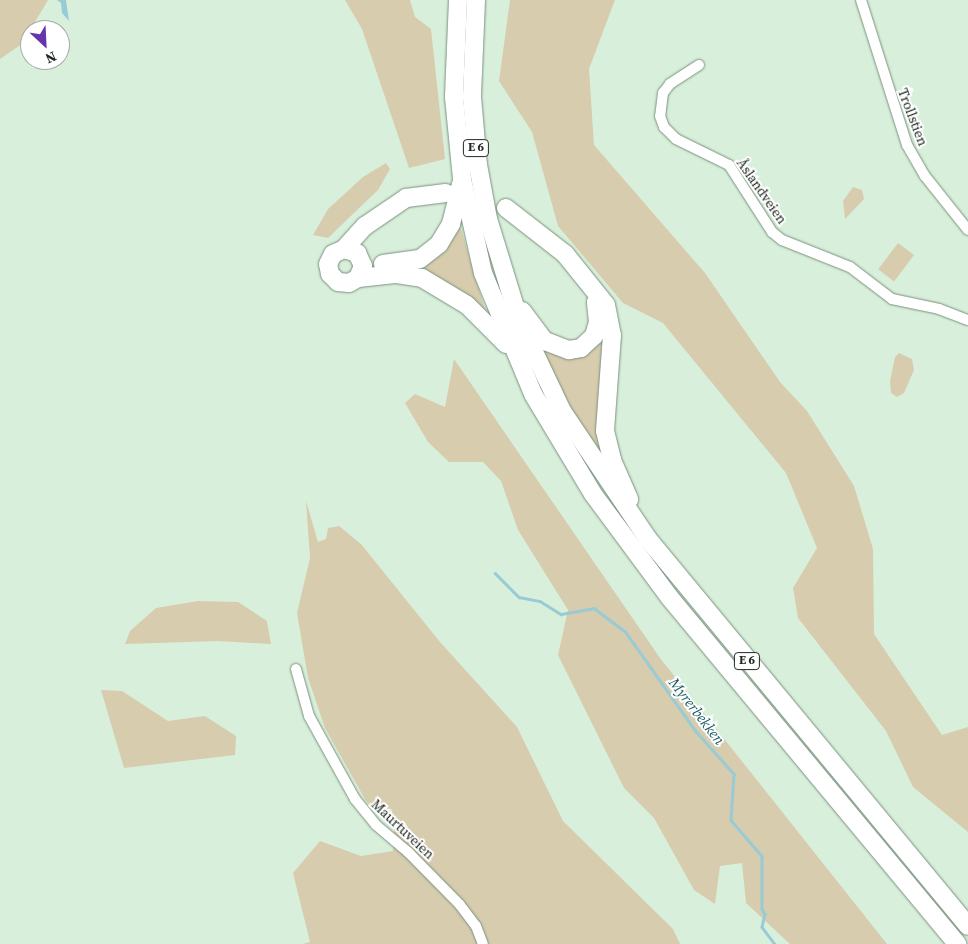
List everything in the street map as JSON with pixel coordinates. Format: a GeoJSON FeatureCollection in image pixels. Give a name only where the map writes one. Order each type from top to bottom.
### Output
{"type":"FeatureCollection","features":[{"type":"Feature","properties":{"kind":"highway","name":"E 6"},"geometry":{"type":"LineString","coordinates":[[458,0],[454,97],[462,179],[483,273],[532,394],[578,471],[670,598],[957,944]]}},
{"type":"Feature","properties":{"kind":"highway","name":"E 6"},"geometry":{"type":"LineString","coordinates":[[476,0],[472,69],[474,131],[488,219],[509,293],[528,344],[562,411],[648,539],[968,926]]}},
{"type":"Feature","properties":{"kind":"highway","name":"E 6"},"geometry":{"type":"LineString","coordinates":[[462,179],[448,231],[430,253],[398,264],[355,255],[330,259],[330,274],[343,283],[358,278],[397,274],[422,278],[467,304],[513,350]]}},
{"type":"Feature","properties":{"kind":"highway","name":"E 6"},"geometry":{"type":"LineString","coordinates":[[358,278],[355,255],[365,226],[406,198],[446,193]]}},
{"type":"Feature","properties":{"kind":"highway","name":"E 6"},"geometry":{"type":"LineString","coordinates":[[506,208],[547,238],[592,285],[606,305],[611,325],[604,412],[608,446],[648,539]]}},
{"type":"Feature","properties":{"kind":"highway","name":"E 6"},"geometry":{"type":"LineString","coordinates":[[509,293],[545,341],[557,348],[569,350],[588,343],[597,328],[598,313],[592,285]]}},
{"type":"Feature","properties":{"kind":"street","name":"Trollstien"},"geometry":{"type":"LineString","coordinates":[[861,0],[907,145],[925,176],[968,230]]}},
{"type":"Feature","properties":{"kind":"street","name":"Åslandveien"},"geometry":{"type":"LineString","coordinates":[[699,65],[670,84],[663,93],[660,116],[664,127],[676,139],[729,165],[772,232],[793,244],[850,267],[892,300],[939,309],[968,320]]}},
{"type":"Feature","properties":{"kind":"street","name":"Maurtuveien"},"geometry":{"type":"LineString","coordinates":[[296,669],[310,716],[354,799],[376,825],[408,852],[460,905],[476,926],[483,944]]}},
{"type":"Feature","properties":{"kind":"shaded area"},"geometry":{"type":"Polygon","coordinates":[[[0,0],[48,0],[36,20],[20,20],[20,45],[0,59],[0,0]]]}},
{"type":"Feature","properties":{"kind":"shaded area"},"geometry":{"type":"Polygon","coordinates":[[[345,0],[410,0],[415,17],[431,29],[445,159],[409,168],[362,29],[345,0]]]}},
{"type":"Feature","properties":{"kind":"shaded area"},"geometry":{"type":"Polygon","coordinates":[[[510,0],[615,0],[589,69],[594,145],[705,273],[780,382],[807,411],[854,486],[873,549],[874,634],[942,735],[968,727],[968,832],[913,787],[886,731],[798,618],[793,588],[817,548],[786,473],[663,323],[623,303],[558,226],[532,132],[499,81],[510,0]]]}},
{"type":"Feature","properties":{"kind":"shaded area"},"geometry":{"type":"Polygon","coordinates":[[[386,163],[390,169],[378,190],[328,238],[313,235],[328,209],[363,177],[386,163]]]}},
{"type":"Feature","properties":{"kind":"shaded area"},"geometry":{"type":"Polygon","coordinates":[[[853,187],[862,190],[864,199],[845,219],[843,201],[853,187]]]}},
{"type":"Feature","properties":{"kind":"shaded area"},"geometry":{"type":"Polygon","coordinates":[[[457,215],[486,313],[418,268],[457,215]]]}},
{"type":"Feature","properties":{"kind":"shaded area"},"geometry":{"type":"Polygon","coordinates":[[[898,243],[914,255],[894,281],[878,269],[898,243]]]}},
{"type":"Feature","properties":{"kind":"shaded area"},"geometry":{"type":"Polygon","coordinates":[[[603,325],[612,470],[572,410],[538,340],[564,355],[603,325]]]}},
{"type":"Feature","properties":{"kind":"shaded area"},"geometry":{"type":"Polygon","coordinates":[[[899,353],[912,359],[914,370],[904,393],[897,397],[891,393],[890,381],[895,357],[899,353]]]}},
{"type":"Feature","properties":{"kind":"shaded area"},"geometry":{"type":"Polygon","coordinates":[[[454,359],[660,658],[887,944],[790,944],[746,903],[742,863],[720,866],[715,904],[694,890],[654,818],[624,788],[558,655],[568,610],[518,530],[501,481],[483,462],[449,462],[428,442],[405,403],[415,394],[445,407],[454,359]]]}},
{"type":"Feature","properties":{"kind":"shaded area"},"geometry":{"type":"Polygon","coordinates":[[[306,501],[318,542],[326,539],[328,528],[339,526],[361,544],[440,642],[517,727],[563,821],[673,929],[680,944],[303,944],[310,942],[293,873],[320,841],[361,856],[393,851],[394,828],[366,801],[325,728],[308,678],[297,613],[310,558],[306,501]]]}},
{"type":"Feature","properties":{"kind":"shaded area"},"geometry":{"type":"Polygon","coordinates":[[[198,601],[238,602],[267,621],[271,644],[217,641],[125,644],[130,631],[156,608],[198,601]]]}},
{"type":"Feature","properties":{"kind":"shaded area"},"geometry":{"type":"Polygon","coordinates":[[[101,690],[122,691],[168,721],[205,716],[236,736],[235,755],[124,768],[101,690]]]}},
{"type":"Feature","properties":{"kind":"water"},"geometry":{"type":"Polygon","coordinates":[[[57,0],[66,0],[69,20],[62,13],[61,3],[57,0]]]}},
{"type":"Feature","properties":{"kind":"waterway","name":"Myrerbekken"},"geometry":{"type":"LineString","coordinates":[[495,573],[519,597],[540,601],[561,614],[594,608],[625,631],[695,730],[734,774],[731,820],[762,856],[762,909],[765,914],[762,927],[775,944]]}}]}
